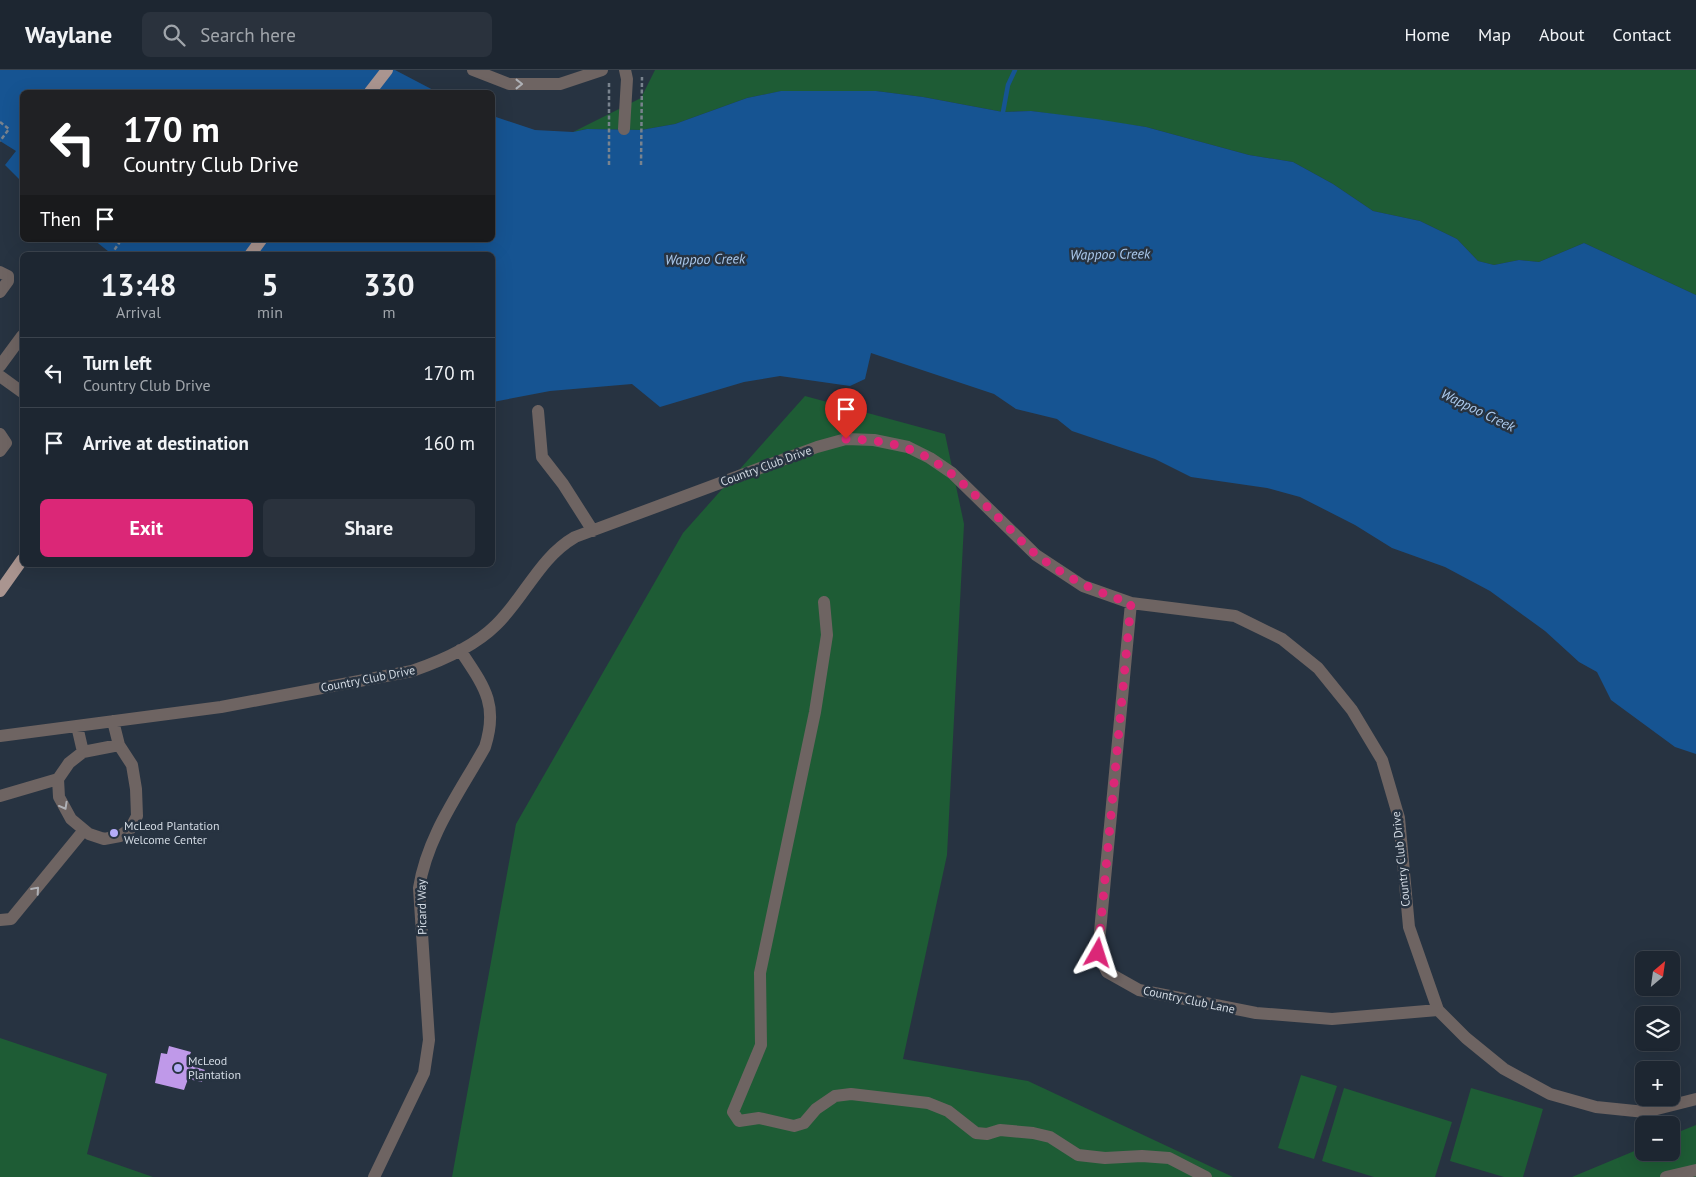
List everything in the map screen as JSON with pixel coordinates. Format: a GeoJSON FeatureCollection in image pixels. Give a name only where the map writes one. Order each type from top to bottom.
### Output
{"type":"FeatureCollection","features":[{"type":"Feature","properties":{"kind":"main road"},"geometry":{"type":"LineString","coordinates":[[372,90],[387,70]]}},
{"type":"Feature","properties":{"kind":"main road"},"geometry":{"type":"LineString","coordinates":[[0,590],[20,563]]}},
{"type":"Feature","properties":{"kind":"street"},"geometry":{"type":"LineString","coordinates":[[473,70],[509,84],[560,84],[606,73]]}},
{"type":"Feature","properties":{"kind":"street"},"geometry":{"type":"LineString","coordinates":[[624,129],[627,79],[625,70]]}},
{"type":"Feature","properties":{"kind":"street"},"geometry":{"type":"LineString","coordinates":[[0,272],[8,276],[8,281],[0,292]]}},
{"type":"Feature","properties":{"kind":"street"},"geometry":{"type":"LineString","coordinates":[[0,366],[20,339]]}},
{"type":"Feature","properties":{"kind":"street"},"geometry":{"type":"LineString","coordinates":[[0,376],[20,391]]}},
{"type":"Feature","properties":{"kind":"street"},"geometry":{"type":"LineString","coordinates":[[538,411],[542,457],[563,484],[593,530]]}},
{"type":"Feature","properties":{"kind":"street"},"geometry":{"type":"LineString","coordinates":[[0,434],[6,443],[0,451]]}},
{"type":"Feature","properties":{"kind":"street","name":"Country Club Drive"},"geometry":{"type":"LineString","coordinates":[[0,736],[221,707],[412,671],[460,650],[496,626],[558,548],[576,537],[817,447],[846,439],[874,440],[908,447],[930,458],[952,473],[1036,555],[1083,586],[1131,603],[1235,616],[1282,639],[1318,668],[1352,710],[1382,760],[1399,818],[1409,927],[1438,1010],[1466,1038],[1504,1069],[1550,1094],[1596,1107],[1646,1112],[1696,1099]]}},
{"type":"Feature","properties":{"kind":"street"},"geometry":{"type":"LineString","coordinates":[[824,602],[828,636],[815,712],[760,973],[760,1045],[733,1112],[739,1121],[759,1118],[794,1126],[804,1123],[816,1109],[835,1096],[851,1094],[928,1103],[948,1111],[976,1133],[987,1134],[1000,1130],[1033,1133],[1050,1137],[1078,1155],[1105,1158],[1142,1156],[1170,1158],[1206,1177]]}},
{"type":"Feature","properties":{"kind":"street","name":"Country Club Lane"},"geometry":{"type":"LineString","coordinates":[[1131,603],[1098,953],[1107,972],[1139,990],[1256,1014],[1332,1019],[1438,1010]]}},
{"type":"Feature","properties":{"kind":"street","name":"Picard Way"},"geometry":{"type":"LineString","coordinates":[[374,1177],[424,1073],[429,1040],[419,888],[422,868],[431,843],[485,747],[490,731],[490,709],[486,690],[460,650]]}},
{"type":"Feature","properties":{"kind":"street"},"geometry":{"type":"LineString","coordinates":[[113,721],[119,745],[132,765],[136,789],[137,816],[130,829],[120,836],[104,839],[84,830],[71,819],[59,797],[58,779],[69,763],[83,752],[119,745]]}},
{"type":"Feature","properties":{"kind":"street"},"geometry":{"type":"LineString","coordinates":[[77,726],[83,752]]}},
{"type":"Feature","properties":{"kind":"street"},"geometry":{"type":"LineString","coordinates":[[0,796],[58,779]]}},
{"type":"Feature","properties":{"kind":"street"},"geometry":{"type":"LineString","coordinates":[[0,920],[11,919],[84,830]]}},
{"type":"Feature","properties":{"kind":"street"},"geometry":{"type":"LineString","coordinates":[[1666,1177],[1696,1170]]}},
{"type":"Feature","properties":{"kind":"path"},"geometry":{"type":"LineString","coordinates":[[606,73],[609,165]]}},
{"type":"Feature","properties":{"kind":"path"},"geometry":{"type":"LineString","coordinates":[[642,77],[642,165]]}},
{"type":"Feature","properties":{"kind":"path"},"geometry":{"type":"LineString","coordinates":[[0,122],[9,129],[0,142]]}},
{"type":"Feature","properties":{"kind":"green space"},"geometry":{"type":"Polygon","coordinates":[[[655,70],[1696,70],[1696,295],[1584,243],[1539,262],[1519,260],[1494,265],[1478,261],[1457,239],[1420,221],[1373,211],[1333,184],[1293,162],[1249,155],[1146,127],[1031,111],[1003,112],[923,97],[876,91],[782,91],[747,98],[675,124],[641,130],[587,129],[573,132],[641,98],[655,70]]]}},
{"type":"Feature","properties":{"kind":"green space"},"geometry":{"type":"Polygon","coordinates":[[[805,396],[945,434],[964,524],[947,855],[903,1059],[1028,1081],[1233,1177],[452,1177],[516,824],[683,533],[805,396]]]}},
{"type":"Feature","properties":{"kind":"green space"},"geometry":{"type":"Polygon","coordinates":[[[0,1038],[107,1074],[87,1154],[153,1177],[0,1177],[0,1038]]]}},
{"type":"Feature","properties":{"kind":"green space"},"geometry":{"type":"Polygon","coordinates":[[[1301,1075],[1337,1086],[1314,1159],[1278,1148],[1301,1075]]]}},
{"type":"Feature","properties":{"kind":"green space"},"geometry":{"type":"Polygon","coordinates":[[[1344,1088],[1452,1122],[1435,1177],[1374,1177],[1322,1161],[1344,1088]]]}},
{"type":"Feature","properties":{"kind":"green space"},"geometry":{"type":"Polygon","coordinates":[[[1471,1088],[1543,1109],[1523,1177],[1504,1177],[1450,1161],[1471,1088]]]}},
{"type":"Feature","properties":{"kind":"green space"},"geometry":{"type":"Polygon","coordinates":[[[1696,1125],[1696,1177],[1572,1177],[1635,1151],[1635,1161],[1680,1161],[1680,1131],[1696,1125]]]}},
{"type":"Feature","properties":{"kind":"water"},"geometry":{"type":"Polygon","coordinates":[[[0,70],[395,70],[433,90],[20,90],[20,180],[5,165],[16,151],[0,141],[0,70]]]}},
{"type":"Feature","properties":{"kind":"water","name":"Wappoo Creek"},"geometry":{"type":"Polygon","coordinates":[[[781,91],[876,91],[923,97],[1003,112],[1031,111],[1146,127],[1249,155],[1293,162],[1333,184],[1373,211],[1420,221],[1457,239],[1478,261],[1494,265],[1519,260],[1539,262],[1584,243],[1696,295],[1696,754],[1675,747],[1611,700],[1597,672],[1579,662],[1545,631],[1490,591],[1445,567],[1392,548],[1355,525],[1300,497],[1267,488],[1191,477],[1155,459],[1072,431],[1057,419],[1016,409],[994,394],[871,353],[865,379],[850,386],[780,376],[744,382],[660,407],[632,384],[550,391],[495,402],[495,252],[109,252],[97,242],[495,242],[495,117],[535,130],[573,132],[587,129],[641,130],[675,124],[747,98],[781,91]]]}},
{"type":"Feature","properties":{"kind":"building","name":"McLeod Plantation"},"geometry":{"type":"Polygon","coordinates":[[[169,1046],[191,1052],[188,1060],[194,1061],[192,1066],[205,1070],[202,1082],[188,1079],[184,1090],[155,1083],[161,1053],[167,1054],[169,1046]]]}},
{"type":"Feature","properties":{"kind":"waterway"},"geometry":{"type":"LineString","coordinates":[[1003,112],[1008,85],[1015,70]]}},
{"type":"Feature","properties":{"kind":"place","name":"McLeod Plantation Welcome Center"},"geometry":{"type":"Point","coordinates":[114,833]}},
{"type":"Feature","properties":{"kind":"place","name":"McLeod Plantation"},"geometry":{"type":"Point","coordinates":[178,1068]}},
{"type":"Feature","properties":{"kind":"route"},"geometry":{"type":"LineString","coordinates":[[846,439],[874,440],[908,447],[930,458],[952,473],[1036,555],[1083,586],[1131,603],[1098,953]]}}]}
